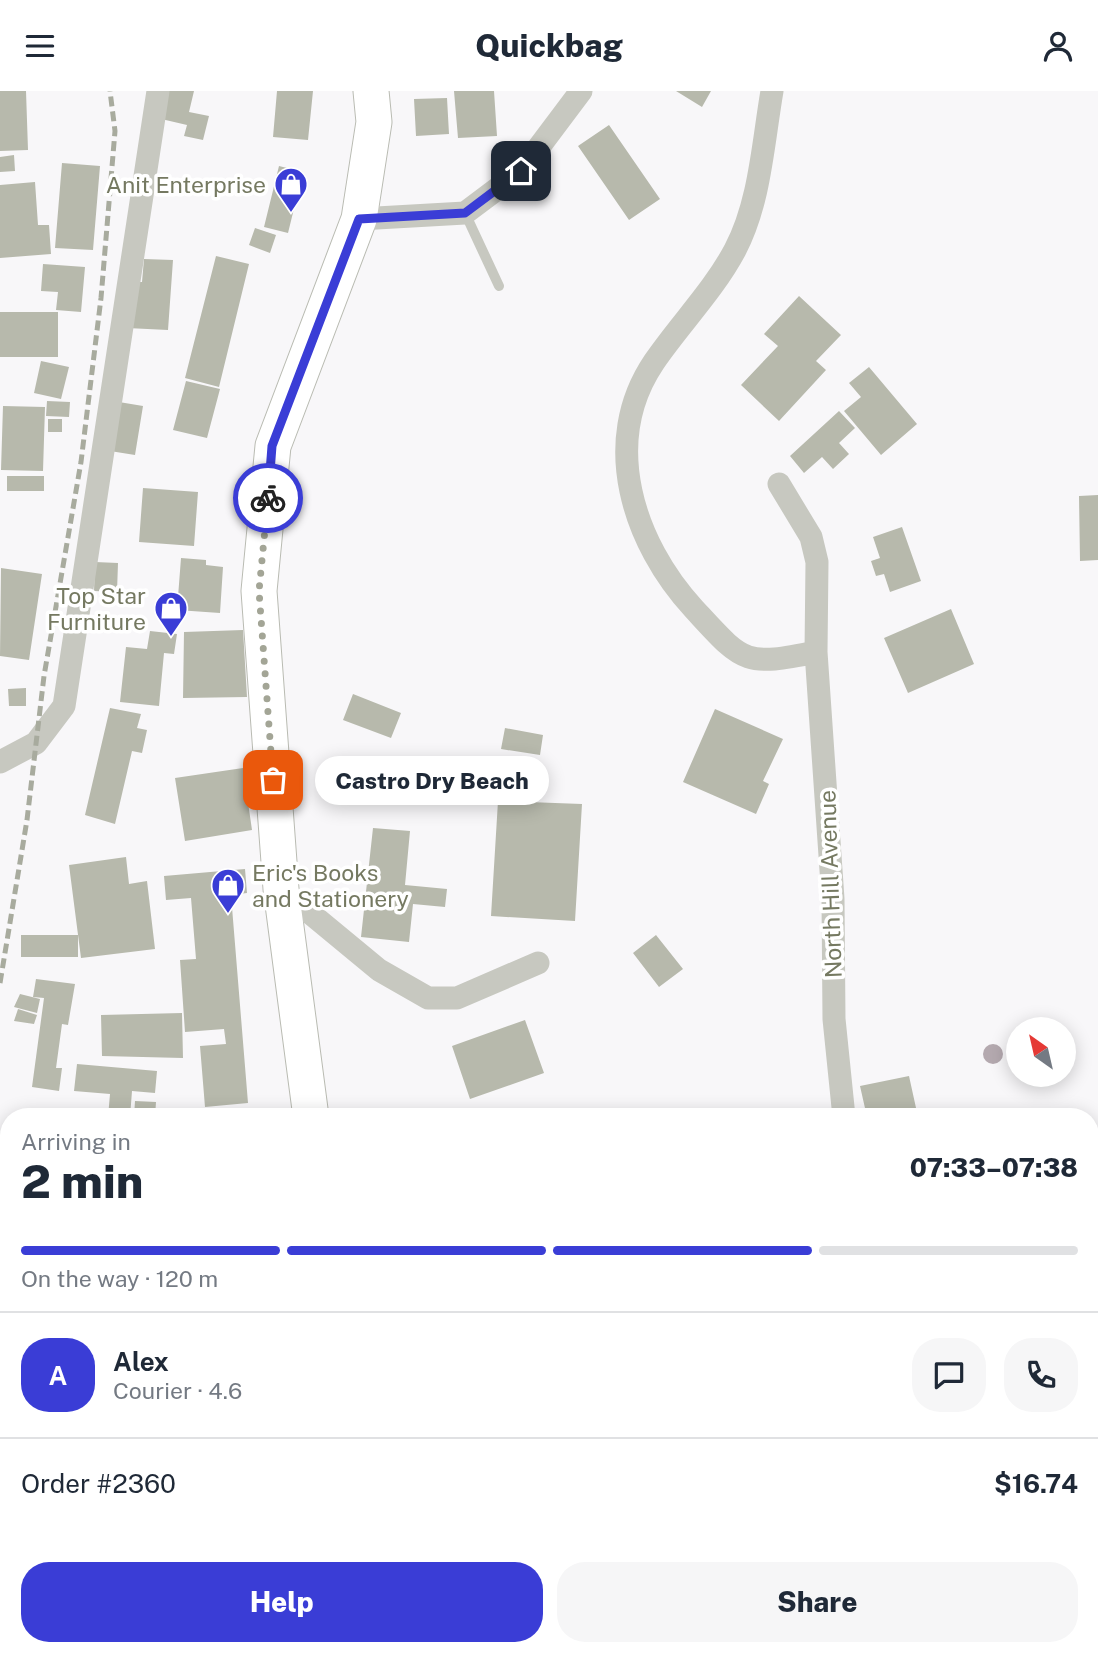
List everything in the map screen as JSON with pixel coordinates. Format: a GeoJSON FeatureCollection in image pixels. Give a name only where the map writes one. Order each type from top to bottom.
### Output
{"type":"FeatureCollection","features":[{"type":"Feature","properties":{"kind":"main road"},"geometry":{"type":"LineString","coordinates":[[310,1108],[281,889],[259,591],[272,446],[359,219],[374,122],[372,91]]}},
{"type":"Feature","properties":{"kind":"street"},"geometry":{"type":"LineString","coordinates":[[0,762],[36,743],[64,706],[158,91]]}},
{"type":"Feature","properties":{"kind":"street"},"geometry":{"type":"LineString","coordinates":[[359,219],[465,213],[521,171],[581,91]]}},
{"type":"Feature","properties":{"kind":"street"},"geometry":{"type":"LineString","coordinates":[[772,91],[748,220],[719,277],[653,365],[631,412],[625,460],[635,512],[650,548],[685,599],[730,648],[754,661],[816,652]]}},
{"type":"Feature","properties":{"kind":"street","name":"North Hill Avenue"},"geometry":{"type":"LineString","coordinates":[[779,484],[811,537],[817,562],[816,652],[833,886],[834,1019],[843,1108]]}},
{"type":"Feature","properties":{"kind":"street"},"geometry":{"type":"LineString","coordinates":[[281,889],[379,970],[428,998],[457,998],[538,963]]}},
{"type":"Feature","properties":{"kind":"lane"},"geometry":{"type":"LineString","coordinates":[[465,213],[499,286]]}},
{"type":"Feature","properties":{"kind":"building"},"geometry":{"type":"Polygon","coordinates":[[[0,91],[26,91],[28,150],[0,151],[0,91]]]}},
{"type":"Feature","properties":{"kind":"building"},"geometry":{"type":"Polygon","coordinates":[[[164,91],[194,91],[189,112],[209,116],[203,140],[184,136],[187,125],[157,118],[164,91]]]}},
{"type":"Feature","properties":{"kind":"building"},"geometry":{"type":"Polygon","coordinates":[[[277,91],[313,91],[308,140],[273,137],[277,91]]]}},
{"type":"Feature","properties":{"kind":"building"},"geometry":{"type":"Polygon","coordinates":[[[454,91],[494,91],[497,136],[458,138],[454,91]]]}},
{"type":"Feature","properties":{"kind":"building"},"geometry":{"type":"Polygon","coordinates":[[[676,91],[711,91],[702,107],[676,91]]]}},
{"type":"Feature","properties":{"kind":"building"},"geometry":{"type":"Polygon","coordinates":[[[447,98],[449,134],[416,136],[414,99],[447,98]]]}},
{"type":"Feature","properties":{"kind":"building"},"geometry":{"type":"Polygon","coordinates":[[[609,125],[660,199],[629,220],[578,146],[609,125]]]}},
{"type":"Feature","properties":{"kind":"building"},"geometry":{"type":"Polygon","coordinates":[[[14,155],[15,171],[0,172],[0,157],[14,155]]]}},
{"type":"Feature","properties":{"kind":"building"},"geometry":{"type":"Polygon","coordinates":[[[62,163],[100,166],[93,250],[55,248],[62,163]]]}},
{"type":"Feature","properties":{"kind":"building"},"geometry":{"type":"Polygon","coordinates":[[[279,166],[303,172],[288,233],[264,227],[279,166]]]}},
{"type":"Feature","properties":{"kind":"building"},"geometry":{"type":"Polygon","coordinates":[[[35,182],[38,225],[49,225],[51,254],[0,258],[0,185],[35,182]]]}},
{"type":"Feature","properties":{"kind":"building"},"geometry":{"type":"Polygon","coordinates":[[[255,228],[276,235],[270,253],[249,245],[255,228]]]}},
{"type":"Feature","properties":{"kind":"building"},"geometry":{"type":"Polygon","coordinates":[[[216,256],[249,264],[219,387],[185,378],[216,256]]]}},
{"type":"Feature","properties":{"kind":"building"},"geometry":{"type":"Polygon","coordinates":[[[144,259],[173,260],[168,330],[127,328],[130,282],[142,282],[144,259]]]}},
{"type":"Feature","properties":{"kind":"building"},"geometry":{"type":"Polygon","coordinates":[[[43,264],[85,267],[81,312],[56,310],[58,292],[41,291],[43,264]]]}},
{"type":"Feature","properties":{"kind":"building"},"geometry":{"type":"Polygon","coordinates":[[[799,296],[841,335],[816,361],[826,370],[779,421],[741,385],[778,346],[764,334],[799,296]]]}},
{"type":"Feature","properties":{"kind":"building"},"geometry":{"type":"Polygon","coordinates":[[[0,312],[58,312],[58,357],[0,357],[0,312]]]}},
{"type":"Feature","properties":{"kind":"building"},"geometry":{"type":"Polygon","coordinates":[[[41,361],[69,367],[61,399],[34,393],[41,361]]]}},
{"type":"Feature","properties":{"kind":"building"},"geometry":{"type":"Polygon","coordinates":[[[869,367],[917,424],[881,455],[844,411],[861,397],[849,383],[869,367]]]}},
{"type":"Feature","properties":{"kind":"building"},"geometry":{"type":"Polygon","coordinates":[[[186,381],[220,389],[207,438],[173,430],[186,381]]]}},
{"type":"Feature","properties":{"kind":"building"},"geometry":{"type":"Polygon","coordinates":[[[47,401],[70,402],[69,417],[46,416],[47,401]]]}},
{"type":"Feature","properties":{"kind":"building"},"geometry":{"type":"Polygon","coordinates":[[[119,402],[143,406],[135,455],[110,451],[119,402]]]}},
{"type":"Feature","properties":{"kind":"building"},"geometry":{"type":"Polygon","coordinates":[[[3,406],[45,407],[43,471],[1,470],[3,406]]]}},
{"type":"Feature","properties":{"kind":"building"},"geometry":{"type":"Polygon","coordinates":[[[839,411],[855,428],[839,443],[849,454],[833,469],[822,457],[804,473],[790,456],[839,411]]]}},
{"type":"Feature","properties":{"kind":"building"},"geometry":{"type":"Polygon","coordinates":[[[48,419],[62,419],[62,432],[48,432],[48,419]]]}},
{"type":"Feature","properties":{"kind":"building"},"geometry":{"type":"Polygon","coordinates":[[[7,476],[44,476],[44,491],[7,491],[7,476]]]}},
{"type":"Feature","properties":{"kind":"building"},"geometry":{"type":"Polygon","coordinates":[[[143,488],[198,492],[194,546],[139,542],[143,488]]]}},
{"type":"Feature","properties":{"kind":"building"},"geometry":{"type":"Polygon","coordinates":[[[1098,495],[1098,560],[1080,561],[1079,496],[1098,495]]]}},
{"type":"Feature","properties":{"kind":"building"},"geometry":{"type":"Polygon","coordinates":[[[902,527],[921,581],[890,592],[884,574],[876,576],[871,561],[880,558],[873,537],[902,527]]]}},
{"type":"Feature","properties":{"kind":"building"},"geometry":{"type":"Polygon","coordinates":[[[181,558],[206,560],[206,565],[223,567],[220,613],[177,610],[181,558]]]}},
{"type":"Feature","properties":{"kind":"building"},"geometry":{"type":"Polygon","coordinates":[[[95,562],[118,563],[117,592],[94,591],[95,562]]]}},
{"type":"Feature","properties":{"kind":"building"},"geometry":{"type":"Polygon","coordinates":[[[1,568],[42,574],[29,660],[0,656],[1,568]]]}},
{"type":"Feature","properties":{"kind":"building"},"geometry":{"type":"Polygon","coordinates":[[[951,609],[974,664],[908,693],[884,638],[951,609]]]}},
{"type":"Feature","properties":{"kind":"building"},"geometry":{"type":"Polygon","coordinates":[[[243,630],[247,697],[183,698],[184,632],[243,630]]]}},
{"type":"Feature","properties":{"kind":"building"},"geometry":{"type":"Polygon","coordinates":[[[150,631],[177,634],[174,654],[164,653],[159,706],[120,702],[126,647],[147,649],[150,631]]]}},
{"type":"Feature","properties":{"kind":"building"},"geometry":{"type":"Polygon","coordinates":[[[26,688],[26,706],[9,706],[8,689],[26,688]]]}},
{"type":"Feature","properties":{"kind":"building"},"geometry":{"type":"Polygon","coordinates":[[[353,694],[401,713],[391,738],[343,720],[353,694]]]}},
{"type":"Feature","properties":{"kind":"building"},"geometry":{"type":"Polygon","coordinates":[[[110,708],[141,714],[137,728],[147,730],[142,753],[132,751],[115,824],[85,815],[110,708]]]}},
{"type":"Feature","properties":{"kind":"building"},"geometry":{"type":"Polygon","coordinates":[[[715,709],[783,739],[763,781],[769,784],[756,814],[683,782],[715,709]]]}},
{"type":"Feature","properties":{"kind":"building"},"geometry":{"type":"Polygon","coordinates":[[[505,728],[543,735],[540,755],[501,749],[505,728]]]}},
{"type":"Feature","properties":{"kind":"building"},"geometry":{"type":"Polygon","coordinates":[[[243,768],[252,830],[185,841],[175,778],[243,768]]]}},
{"type":"Feature","properties":{"kind":"building"},"geometry":{"type":"Polygon","coordinates":[[[498,801],[582,804],[575,921],[491,916],[498,801]]]}},
{"type":"Feature","properties":{"kind":"building"},"geometry":{"type":"Polygon","coordinates":[[[373,828],[410,831],[405,885],[447,889],[445,907],[413,904],[409,942],[361,937],[373,828]]]}},
{"type":"Feature","properties":{"kind":"building"},"geometry":{"type":"Polygon","coordinates":[[[126,857],[129,884],[147,881],[155,949],[81,958],[69,865],[126,857]]]}},
{"type":"Feature","properties":{"kind":"building"},"geometry":{"type":"Polygon","coordinates":[[[245,869],[247,893],[231,895],[248,1103],[205,1107],[200,1046],[226,1044],[224,1029],[185,1032],[180,960],[196,959],[191,898],[166,900],[164,876],[245,869]]]}},
{"type":"Feature","properties":{"kind":"building"},"geometry":{"type":"Polygon","coordinates":[[[21,935],[78,935],[78,957],[21,957],[21,935]]]}},
{"type":"Feature","properties":{"kind":"building"},"geometry":{"type":"Polygon","coordinates":[[[656,935],[683,969],[659,987],[633,953],[656,935]]]}},
{"type":"Feature","properties":{"kind":"building"},"geometry":{"type":"Polygon","coordinates":[[[36,979],[75,984],[68,1025],[62,1024],[56,1068],[62,1068],[59,1091],[32,1087],[44,998],[33,997],[36,979]]]}},
{"type":"Feature","properties":{"kind":"building"},"geometry":{"type":"Polygon","coordinates":[[[20,994],[40,999],[37,1013],[14,1007],[20,994]]]}},
{"type":"Feature","properties":{"kind":"building"},"geometry":{"type":"Polygon","coordinates":[[[18,1009],[37,1015],[34,1024],[14,1021],[18,1009]]]}},
{"type":"Feature","properties":{"kind":"building"},"geometry":{"type":"Polygon","coordinates":[[[182,1013],[183,1058],[102,1056],[101,1015],[182,1013]]]}},
{"type":"Feature","properties":{"kind":"building"},"geometry":{"type":"Polygon","coordinates":[[[525,1020],[544,1073],[470,1099],[452,1046],[525,1020]]]}},
{"type":"Feature","properties":{"kind":"building"},"geometry":{"type":"Polygon","coordinates":[[[77,1064],[157,1071],[155,1093],[132,1091],[131,1108],[109,1108],[110,1094],[74,1091],[77,1064]]]}},
{"type":"Feature","properties":{"kind":"building"},"geometry":{"type":"Polygon","coordinates":[[[909,1076],[916,1108],[865,1108],[860,1086],[909,1076]]]}},
{"type":"Feature","properties":{"kind":"building"},"geometry":{"type":"Polygon","coordinates":[[[135,1101],[156,1102],[156,1108],[135,1108],[135,1101]]]}},
{"type":"Feature","properties":{"kind":"railway"},"geometry":{"type":"LineString","coordinates":[[0,983],[27,820],[44,676],[81,462],[101,298],[115,131],[110,91]]}},
{"type":"Feature","properties":{"kind":"way so far"},"geometry":{"type":"LineString","coordinates":[[268,498],[259,591],[273,780]]}},
{"type":"Feature","properties":{"kind":"place","name":"Anit Enterprise"},"geometry":{"type":"Point","coordinates":[291,214]}},
{"type":"Feature","properties":{"kind":"place","name":"Top Star Furniture"},"geometry":{"type":"Point","coordinates":[171,638]}},
{"type":"Feature","properties":{"kind":"place","name":"Castro Dry Beach"},"geometry":{"type":"Point","coordinates":[273,780]}},
{"type":"Feature","properties":{"kind":"place","name":"Eric's Books and Stationery"},"geometry":{"type":"Point","coordinates":[228,915]}},
{"type":"Feature","properties":{"kind":"route"},"geometry":{"type":"LineString","coordinates":[[268,498],[272,446],[359,219],[465,213],[521,171]]}}]}
